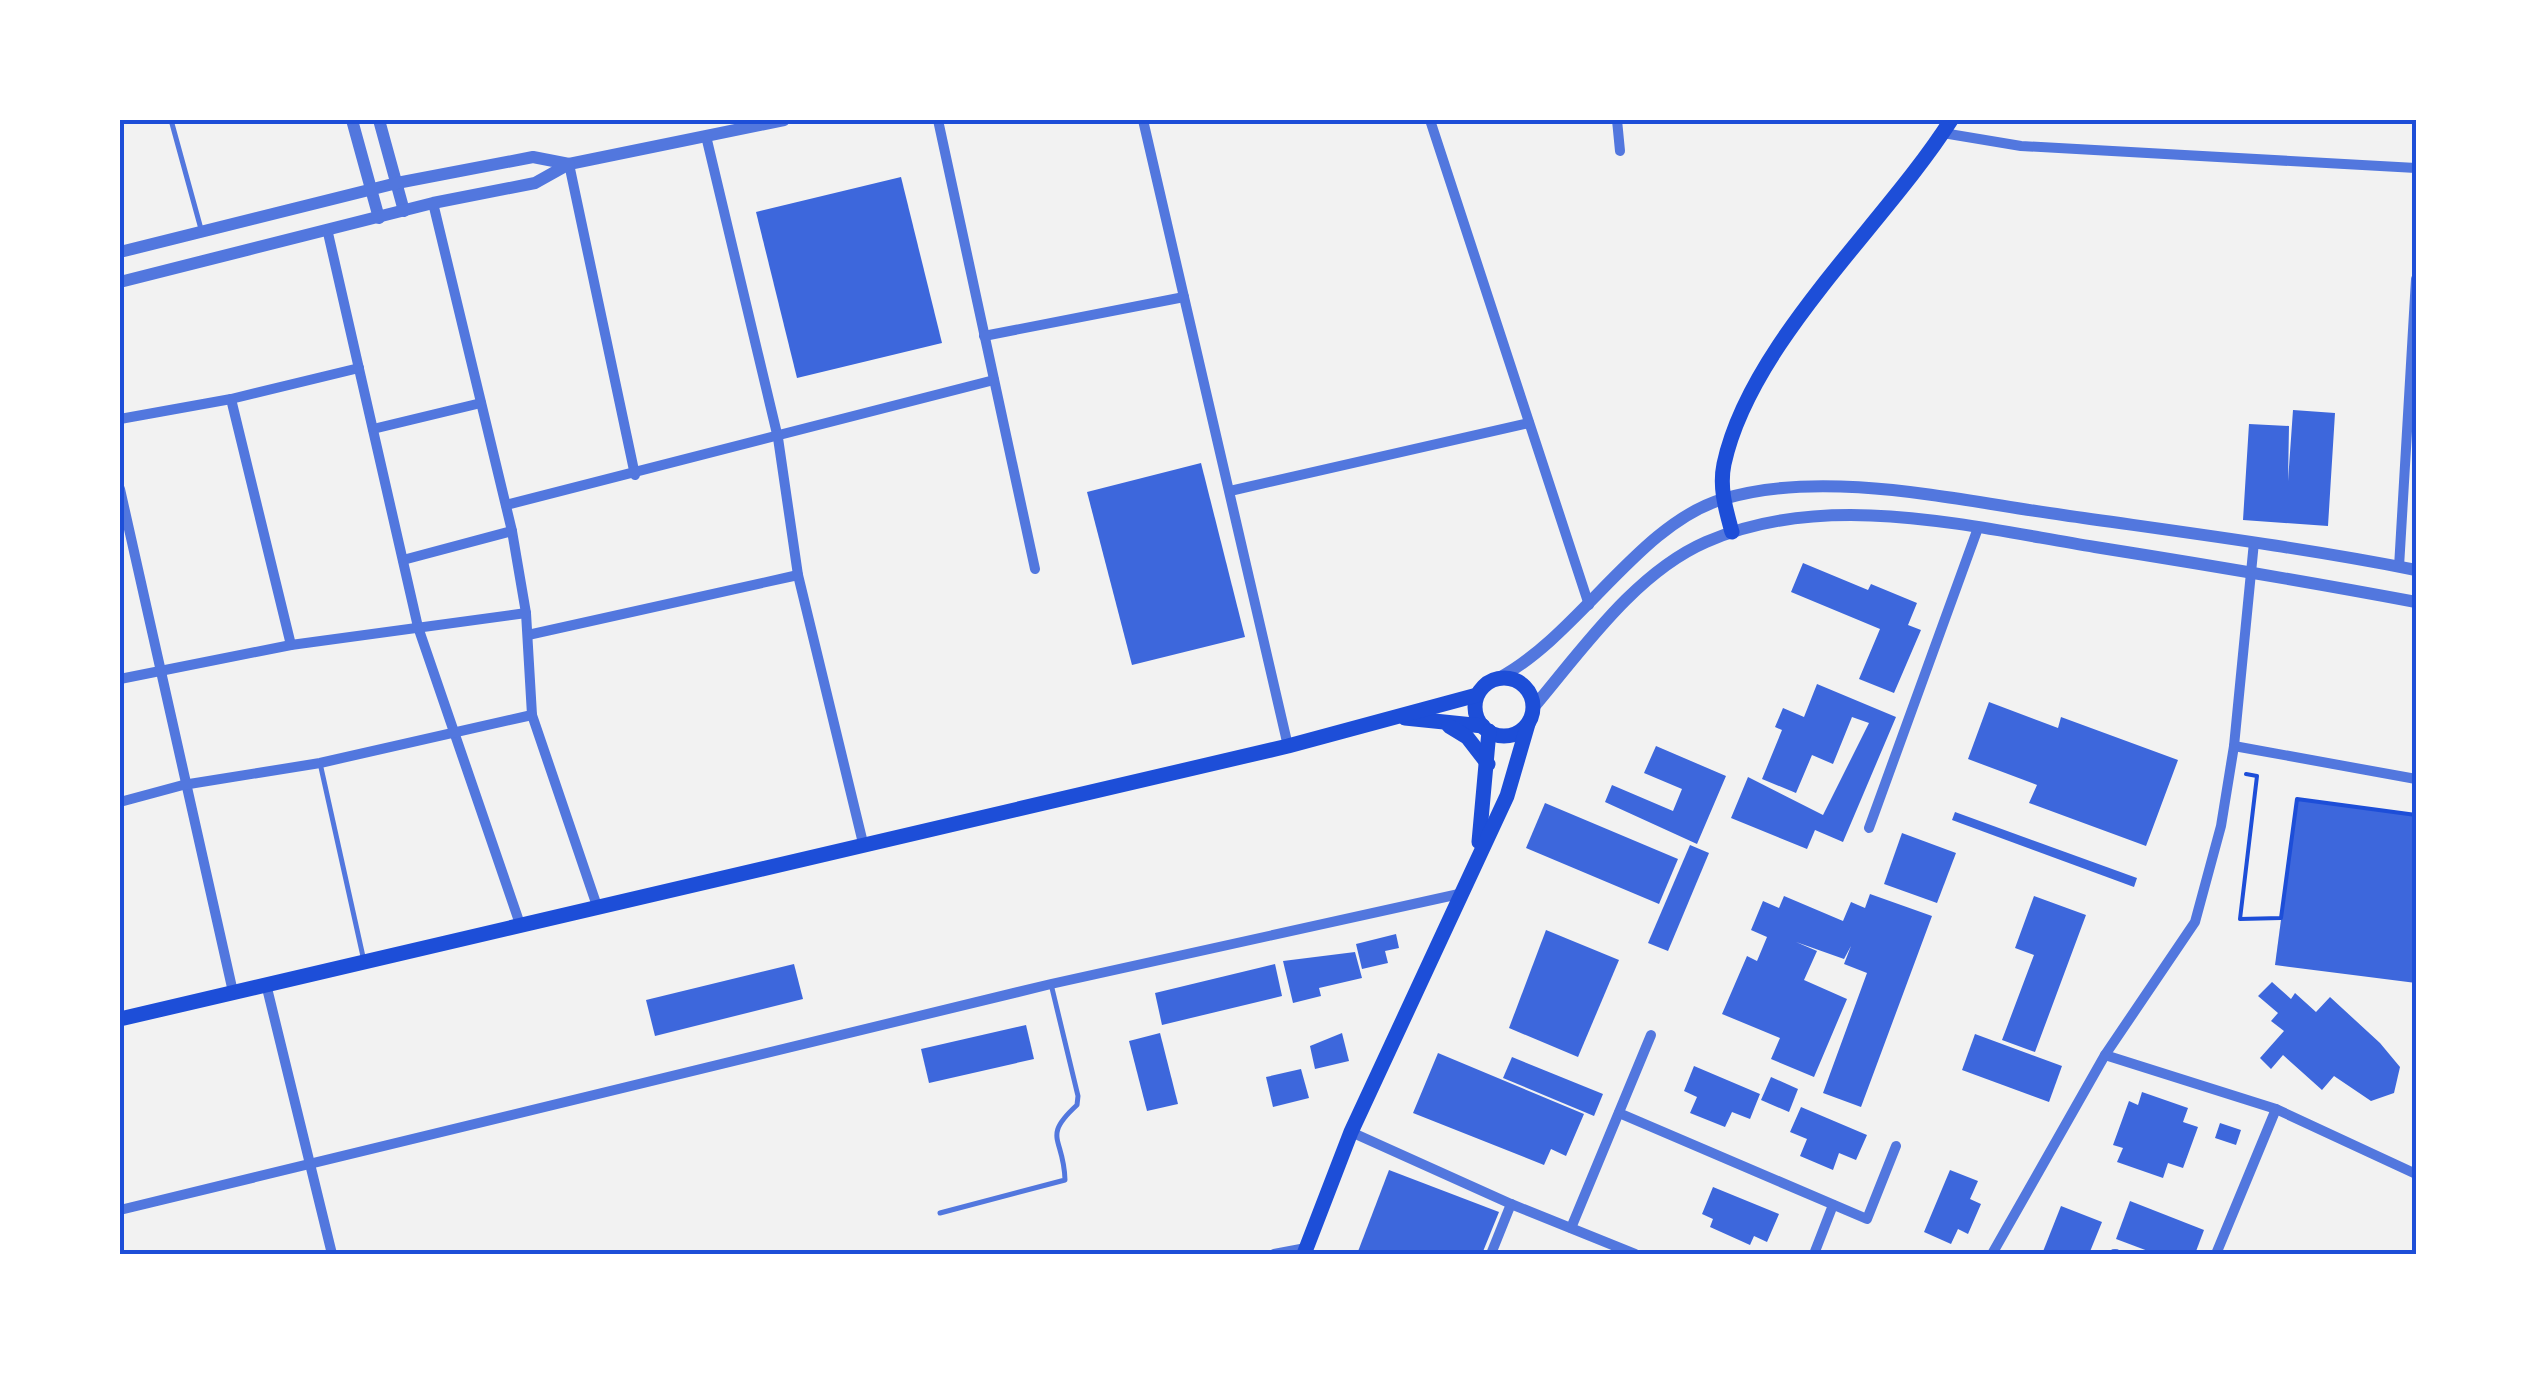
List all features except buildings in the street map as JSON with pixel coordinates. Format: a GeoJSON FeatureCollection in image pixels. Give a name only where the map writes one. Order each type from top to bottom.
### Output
{"type":"FeatureCollection","features":[{"type":"Feature","properties":{"kind":"main road"},"geometry":{"type":"LineString","coordinates":[[1732,532],[1722,499],[1723,468],[1732,438],[1758,385],[1813,301],[1947,126]]}},
{"type":"Feature","properties":{"kind":"main road"},"geometry":{"type":"LineString","coordinates":[[120,1019],[1288,746],[1477,695],[1499,678],[1524,685],[1531,716],[1508,796],[1477,855],[1351,1132],[1305,1251]]}},
{"type":"Feature","properties":{"kind":"main road"},"geometry":{"type":"LineString","coordinates":[[1477,695],[1476,711],[1486,729],[1488,764],[1477,855]]}},
{"type":"Feature","properties":{"kind":"main road"},"geometry":{"type":"LineString","coordinates":[[1396,717],[1512,735],[1531,716]]}},
{"type":"Feature","properties":{"kind":"main road"},"geometry":{"type":"LineString","coordinates":[[1436,722],[1467,737],[1488,764]]}},
{"type":"Feature","properties":{"kind":"street"},"geometry":{"type":"LineString","coordinates":[[352,120],[379,218]]}},
{"type":"Feature","properties":{"kind":"street"},"geometry":{"type":"LineString","coordinates":[[379,120],[404,211]]}},
{"type":"Feature","properties":{"kind":"street"},"geometry":{"type":"LineString","coordinates":[[120,282],[328,233],[433,203],[535,182],[568,164],[706,136],[731,125],[784,120]]}},
{"type":"Feature","properties":{"kind":"street"},"geometry":{"type":"LineString","coordinates":[[938,120],[1035,569]]}},
{"type":"Feature","properties":{"kind":"street"},"geometry":{"type":"LineString","coordinates":[[1143,120],[1288,746]]}},
{"type":"Feature","properties":{"kind":"street"},"geometry":{"type":"LineString","coordinates":[[1430,120],[1588,605]]}},
{"type":"Feature","properties":{"kind":"street"},"geometry":{"type":"LineString","coordinates":[[1617,120],[1620,152]]}},
{"type":"Feature","properties":{"kind":"street"},"geometry":{"type":"LineString","coordinates":[[1947,126],[2021,146],[2416,168]]}},
{"type":"Feature","properties":{"kind":"street"},"geometry":{"type":"LineString","coordinates":[[706,136],[778,438],[798,575],[863,843]]}},
{"type":"Feature","properties":{"kind":"street"},"geometry":{"type":"LineString","coordinates":[[120,252],[397,183],[532,157],[568,164]]}},
{"type":"Feature","properties":{"kind":"street"},"geometry":{"type":"LineString","coordinates":[[568,164],[635,475]]}},
{"type":"Feature","properties":{"kind":"street"},"geometry":{"type":"LineString","coordinates":[[433,203],[512,531],[526,613],[532,715],[597,906]]}},
{"type":"Feature","properties":{"kind":"street"},"geometry":{"type":"LineString","coordinates":[[328,233],[418,626],[521,926]]}},
{"type":"Feature","properties":{"kind":"street"},"geometry":{"type":"LineString","coordinates":[[2399,567],[2416,278]]}},
{"type":"Feature","properties":{"kind":"street"},"geometry":{"type":"LineString","coordinates":[[984,336],[1184,297]]}},
{"type":"Feature","properties":{"kind":"street"},"geometry":{"type":"LineString","coordinates":[[120,420],[231,400],[360,368]]}},
{"type":"Feature","properties":{"kind":"street"},"geometry":{"type":"LineString","coordinates":[[506,505],[994,380]]}},
{"type":"Feature","properties":{"kind":"street"},"geometry":{"type":"LineString","coordinates":[[231,400],[291,645]]}},
{"type":"Feature","properties":{"kind":"street"},"geometry":{"type":"LineString","coordinates":[[374,429],[481,403]]}},
{"type":"Feature","properties":{"kind":"street"},"geometry":{"type":"LineString","coordinates":[[1230,491],[1529,423]]}},
{"type":"Feature","properties":{"kind":"street"},"geometry":{"type":"LineString","coordinates":[[120,488],[126,547],[163,668],[183,786],[233,992]]}},
{"type":"Feature","properties":{"kind":"street"},"geometry":{"type":"LineString","coordinates":[[1499,678],[1537,656],[1663,535],[1722,499],[1793,488],[1856,488],[2254,542],[2416,570]]}},
{"type":"Feature","properties":{"kind":"street"},"geometry":{"type":"LineString","coordinates":[[1531,716],[1604,624],[1664,568],[1705,542],[1781,520],[1834,516],[1978,528],[2416,602]]}},
{"type":"Feature","properties":{"kind":"street"},"geometry":{"type":"LineString","coordinates":[[1869,828],[1978,528]]}},
{"type":"Feature","properties":{"kind":"street"},"geometry":{"type":"LineString","coordinates":[[404,560],[512,531]]}},
{"type":"Feature","properties":{"kind":"street"},"geometry":{"type":"LineString","coordinates":[[1992,1254],[2105,1055],[2195,922],[2221,826],[2234,746],[2254,542]]}},
{"type":"Feature","properties":{"kind":"street"},"geometry":{"type":"LineString","coordinates":[[528,635],[798,575]]}},
{"type":"Feature","properties":{"kind":"street"},"geometry":{"type":"LineString","coordinates":[[120,678],[291,645],[526,613]]}},
{"type":"Feature","properties":{"kind":"street"},"geometry":{"type":"LineString","coordinates":[[120,802],[183,786],[320,764],[532,715]]}},
{"type":"Feature","properties":{"kind":"street"},"geometry":{"type":"LineString","coordinates":[[2234,746],[2416,779]]}},
{"type":"Feature","properties":{"kind":"street"},"geometry":{"type":"LineString","coordinates":[[120,1210],[1051,984],[1459,894]]}},
{"type":"Feature","properties":{"kind":"street"},"geometry":{"type":"LineString","coordinates":[[266,984],[332,1254]]}},
{"type":"Feature","properties":{"kind":"street"},"geometry":{"type":"LineString","coordinates":[[1570,1228],[1651,1035]]}},
{"type":"Feature","properties":{"kind":"street"},"geometry":{"type":"LineString","coordinates":[[2105,1055],[2276,1109],[2416,1174]]}},
{"type":"Feature","properties":{"kind":"street"},"geometry":{"type":"LineString","coordinates":[[2216,1254],[2276,1109]]}},
{"type":"Feature","properties":{"kind":"street"},"geometry":{"type":"LineString","coordinates":[[1618,1113],[1867,1219],[1896,1146]]}},
{"type":"Feature","properties":{"kind":"street"},"geometry":{"type":"LineString","coordinates":[[1351,1132],[1511,1204],[1635,1254]]}},
{"type":"Feature","properties":{"kind":"street"},"geometry":{"type":"LineString","coordinates":[[1491,1254],[1511,1204]]}},
{"type":"Feature","properties":{"kind":"street"},"geometry":{"type":"LineString","coordinates":[[1814,1254],[1834,1205]]}},
{"type":"Feature","properties":{"kind":"street"},"geometry":{"type":"LineString","coordinates":[[1274,1254],[1305,1251]]}},
{"type":"Feature","properties":{"kind":"lane"},"geometry":{"type":"LineString","coordinates":[[171,120],[202,232]]}},
{"type":"Feature","properties":{"kind":"lane"},"geometry":{"type":"LineString","coordinates":[[320,764],[365,964]]}},
{"type":"Feature","properties":{"kind":"lane"},"geometry":{"type":"LineString","coordinates":[[940,1213],[1066,1180],[1056,1127],[1058,1118],[1077,1105],[1078,1096],[1051,984]]}},
{"type":"Feature","properties":{"kind":"path"},"geometry":{"type":"LineString","coordinates":[[2246,758],[2242,774],[2257,776],[2240,919],[2281,918],[2297,799],[2416,815]]}}]}
